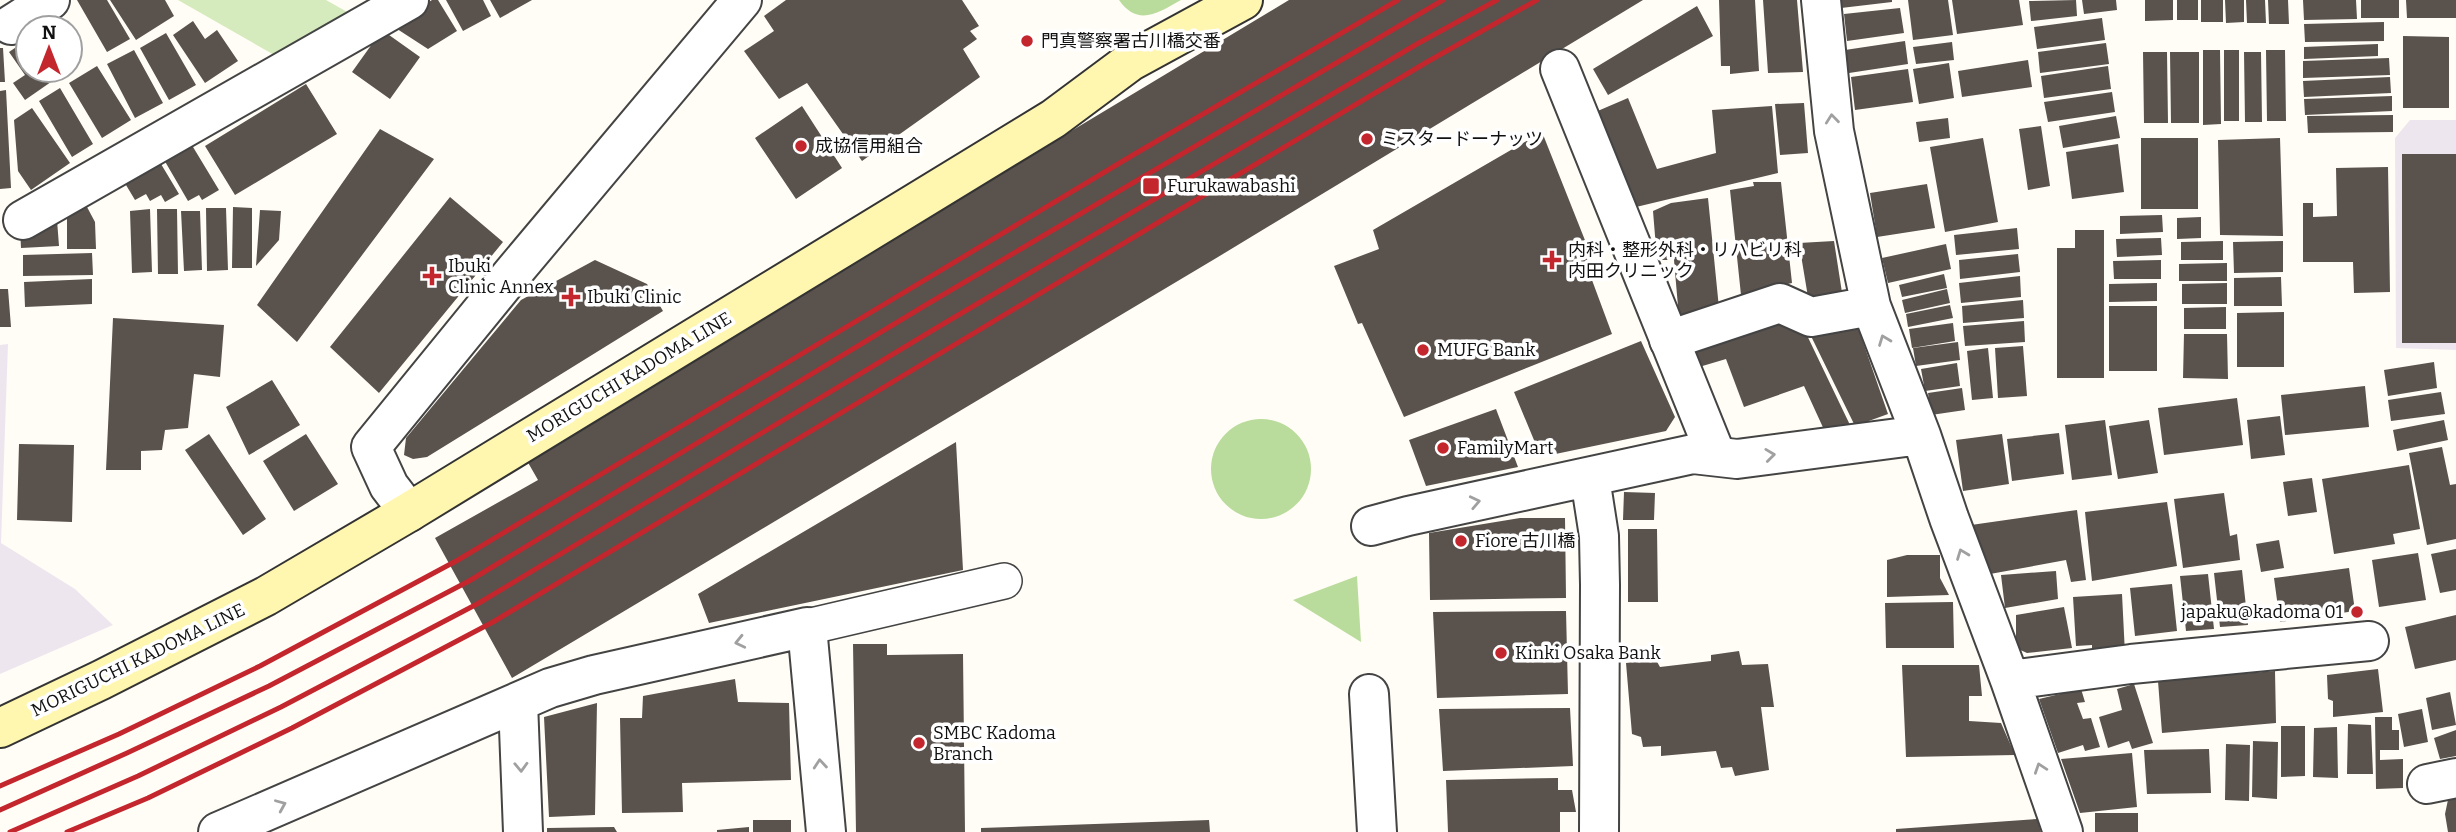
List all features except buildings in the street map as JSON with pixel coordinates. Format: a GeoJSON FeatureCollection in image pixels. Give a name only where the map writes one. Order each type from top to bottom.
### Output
{"type":"FeatureCollection","features":[{"type":"Feature","properties":{"kind":"main road","name":"MORIGUCHI KADOMA LINE"},"geometry":{"type":"LineString","coordinates":[[0,727],[101,680],[266,596],[409,512],[1054,119],[1131,61],[1243,0]]}},
{"type":"Feature","properties":{"kind":"street"},"geometry":{"type":"LineString","coordinates":[[11,25],[50,0]]}},
{"type":"Feature","properties":{"kind":"street"},"geometry":{"type":"LineString","coordinates":[[23,220],[409,0]]}},
{"type":"Feature","properties":{"kind":"street"},"geometry":{"type":"LineString","coordinates":[[409,512],[389,486],[371,447],[741,0]]}},
{"type":"Feature","properties":{"kind":"street"},"geometry":{"type":"LineString","coordinates":[[1821,0],[1833,131],[1871,306],[1921,435],[2063,832]]}},
{"type":"Feature","properties":{"kind":"street"},"geometry":{"type":"LineString","coordinates":[[1560,69],[1716,455]]}},
{"type":"Feature","properties":{"kind":"street"},"geometry":{"type":"LineString","coordinates":[[1669,340],[1780,303],[1811,317],[1871,306]]}},
{"type":"Feature","properties":{"kind":"street"},"geometry":{"type":"LineString","coordinates":[[1371,526],[1693,454],[1737,459],[1921,435]]}},
{"type":"Feature","properties":{"kind":"street"},"geometry":{"type":"LineString","coordinates":[[1590,478],[1599,536],[1600,832]]}},
{"type":"Feature","properties":{"kind":"street"},"geometry":{"type":"LineString","coordinates":[[218,832],[550,688],[594,675],[1004,581]]}},
{"type":"Feature","properties":{"kind":"street"},"geometry":{"type":"LineString","coordinates":[[807,627],[826,832]]}},
{"type":"Feature","properties":{"kind":"street"},"geometry":{"type":"LineString","coordinates":[[2010,680],[2131,664],[2369,641]]}},
{"type":"Feature","properties":{"kind":"street"},"geometry":{"type":"LineString","coordinates":[[1369,694],[1377,832]]}},
{"type":"Feature","properties":{"kind":"street"},"geometry":{"type":"LineString","coordinates":[[518,702],[523,832]]}},
{"type":"Feature","properties":{"kind":"shaded area"},"geometry":{"type":"Polygon","coordinates":[[[2410,120],[2456,120],[2456,350],[2396,348],[2395,138],[2410,120]]]}},
{"type":"Feature","properties":{"kind":"shaded area"},"geometry":{"type":"Polygon","coordinates":[[[8,344],[1,543],[75,589],[113,625],[0,674],[0,345],[8,344]]]}},
{"type":"Feature","properties":{"kind":"green space"},"geometry":{"type":"Polygon","coordinates":[[[178,0],[326,0],[349,13],[283,60],[178,0]]]}},
{"type":"Feature","properties":{"kind":"green space"},"geometry":{"type":"Polygon","coordinates":[[[1119,0],[1181,0],[1156,13],[1141,15],[1133,13],[1119,0]]]}},
{"type":"Feature","properties":{"kind":"green space"},"geometry":{"type":"Polygon","coordinates":[[[1261,419],[1280,422],[1297,433],[1308,450],[1311,469],[1308,488],[1297,505],[1280,516],[1261,519],[1242,516],[1225,505],[1214,488],[1211,469],[1214,450],[1225,433],[1242,422],[1261,419]]]}},
{"type":"Feature","properties":{"kind":"green space"},"geometry":{"type":"Polygon","coordinates":[[[1357,576],[1361,642],[1293,600],[1357,576]]]}},
{"type":"Feature","properties":{"kind":"railway"},"geometry":{"type":"LineString","coordinates":[[0,786],[119,734],[260,666],[458,560],[1133,155],[1398,0]]}},
{"type":"Feature","properties":{"kind":"railway"},"geometry":{"type":"LineString","coordinates":[[0,810],[269,686],[469,581],[924,306],[1443,0]]}},
{"type":"Feature","properties":{"kind":"railway"},"geometry":{"type":"LineString","coordinates":[[10,832],[138,776],[281,707],[479,603],[938,327],[1417,44],[1497,0]]}},
{"type":"Feature","properties":{"kind":"railway"},"geometry":{"type":"LineString","coordinates":[[67,832],[148,798],[292,728],[493,622],[1427,62],[1537,0]]}},
{"type":"Feature","properties":{"kind":"place","name":"門真警察署古川橋交番"},"geometry":{"type":"Point","coordinates":[1027,41]}},
{"type":"Feature","properties":{"kind":"place","name":"ミスタードーナッツ"},"geometry":{"type":"Point","coordinates":[1367,139]}},
{"type":"Feature","properties":{"kind":"place","name":"成協信用組合"},"geometry":{"type":"Point","coordinates":[801,146]}},
{"type":"Feature","properties":{"kind":"place","name":"Furukawabashi"},"geometry":{"type":"Point","coordinates":[1151,186]}},
{"type":"Feature","properties":{"kind":"place","name":"内科・整形外科・リハビリ科 内田クリニック"},"geometry":{"type":"Point","coordinates":[1552,260]}},
{"type":"Feature","properties":{"kind":"place","name":"Ibuki Clinic Annex"},"geometry":{"type":"Point","coordinates":[432,276]}},
{"type":"Feature","properties":{"kind":"place","name":"Ibuki Clinic"},"geometry":{"type":"Point","coordinates":[571,297]}},
{"type":"Feature","properties":{"kind":"place","name":"MUFG Bank"},"geometry":{"type":"Point","coordinates":[1423,350]}},
{"type":"Feature","properties":{"kind":"place","name":"FamilyMart"},"geometry":{"type":"Point","coordinates":[1443,448]}},
{"type":"Feature","properties":{"kind":"place","name":"Fiore 古川橋"},"geometry":{"type":"Point","coordinates":[1461,541]}},
{"type":"Feature","properties":{"kind":"place","name":"japaku@kadoma 01"},"geometry":{"type":"Point","coordinates":[2357,612]}},
{"type":"Feature","properties":{"kind":"place","name":"Kinki Osaka Bank"},"geometry":{"type":"Point","coordinates":[1501,653]}},
{"type":"Feature","properties":{"kind":"place","name":"SMBC Kadoma Branch"},"geometry":{"type":"Point","coordinates":[919,743]}}]}
